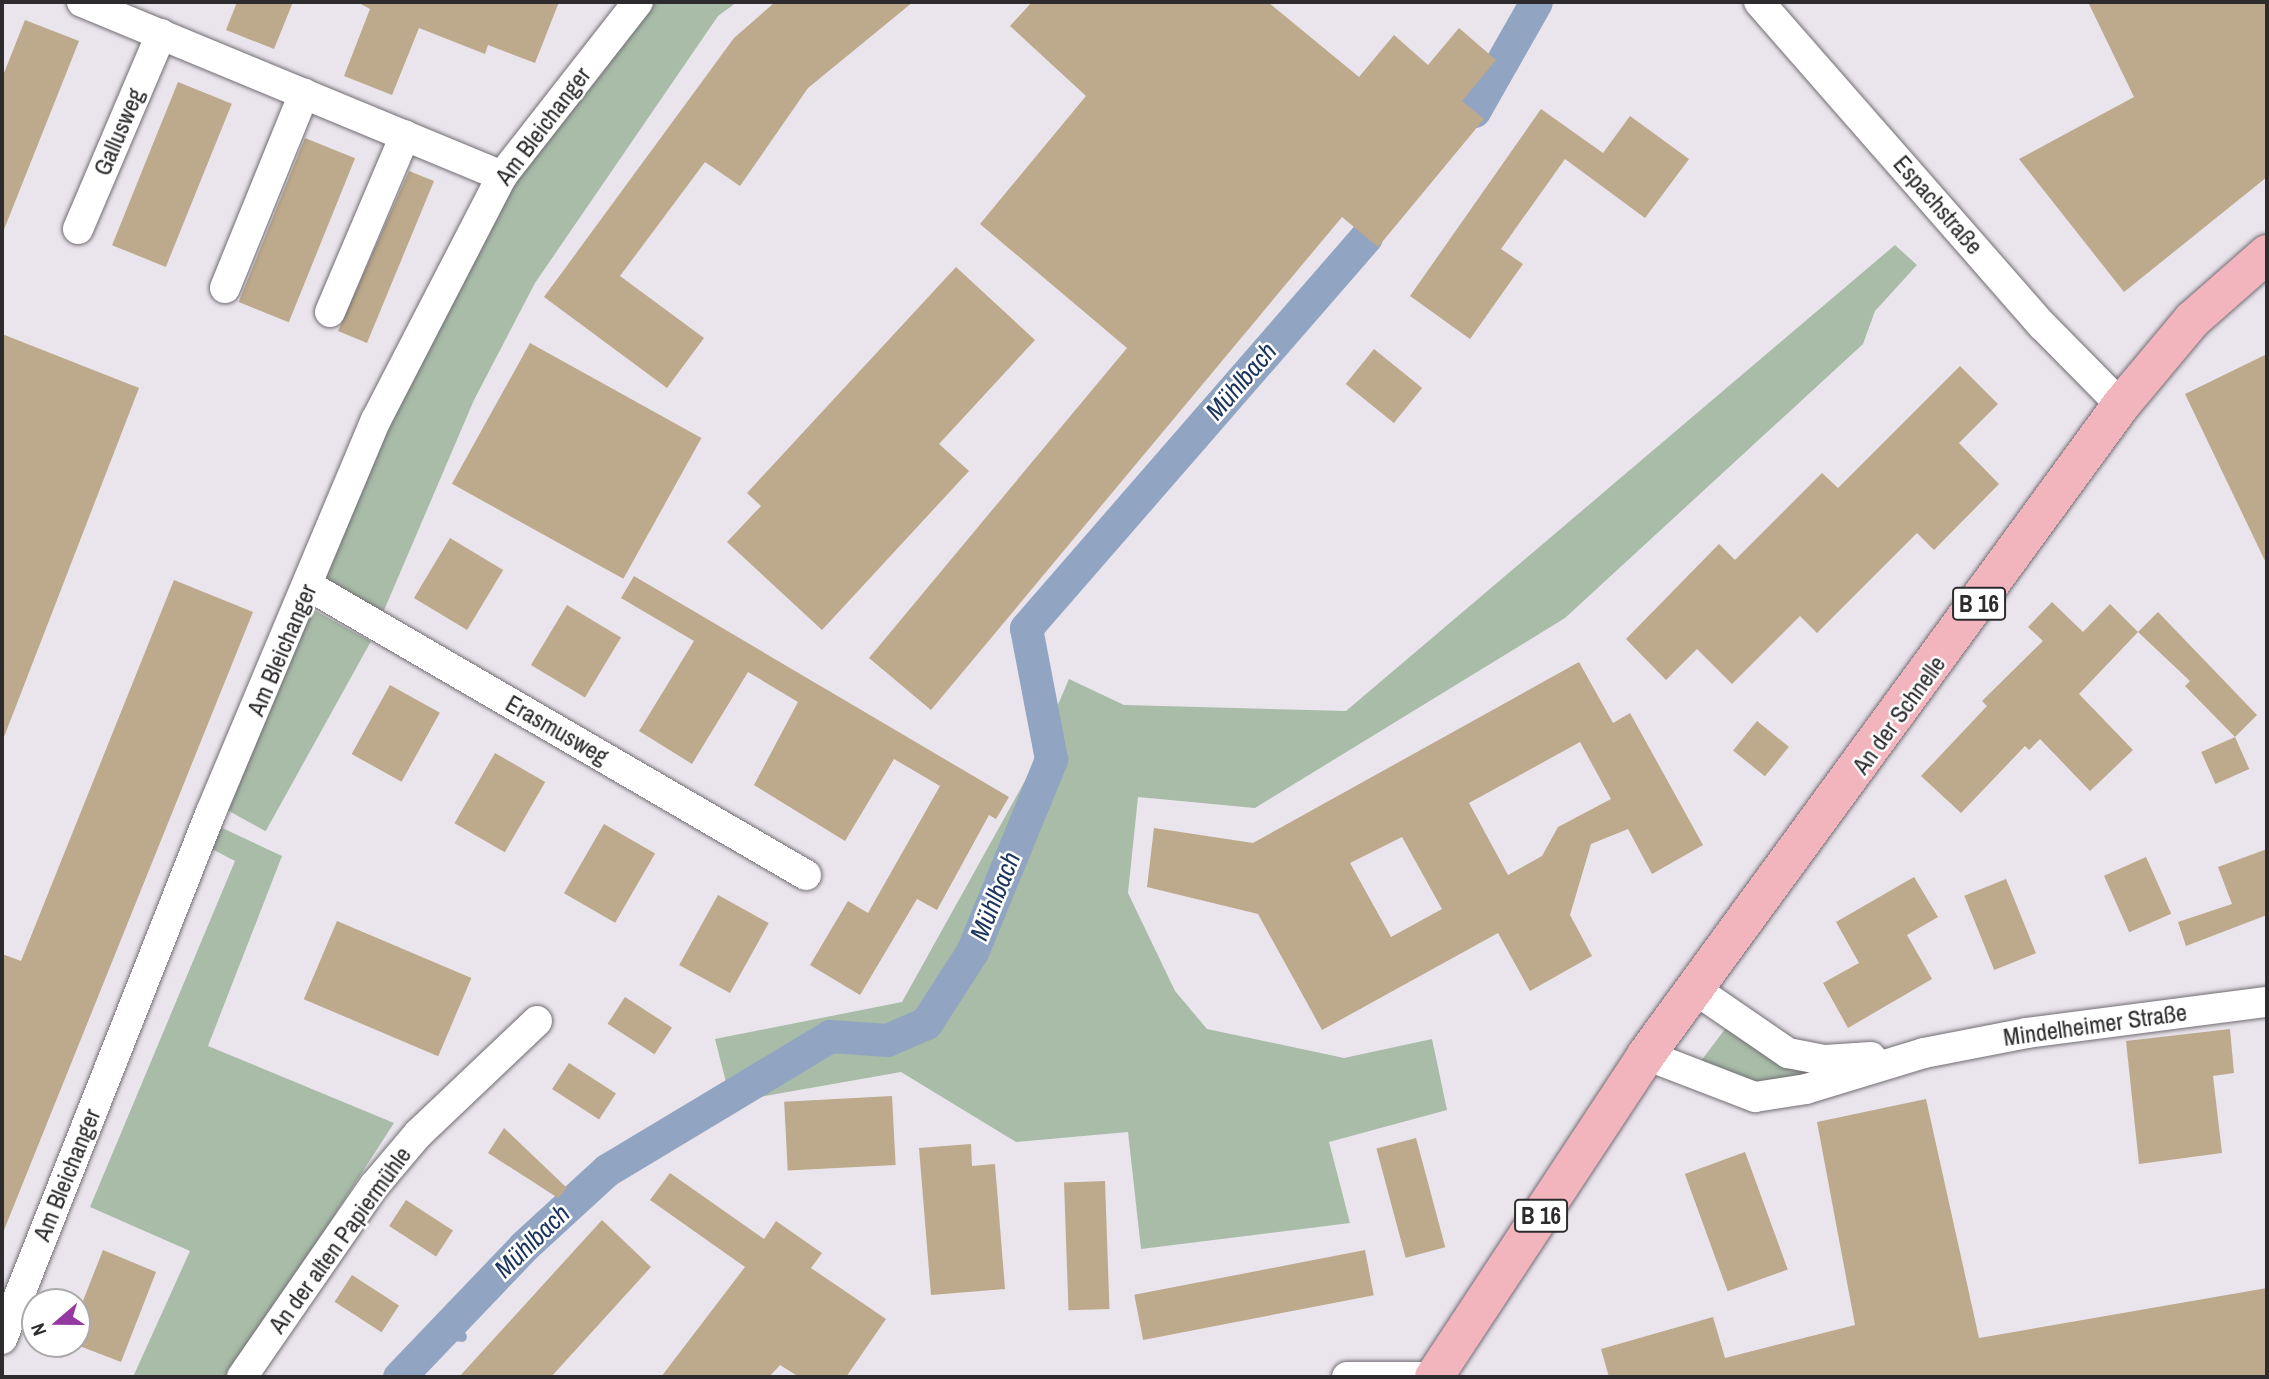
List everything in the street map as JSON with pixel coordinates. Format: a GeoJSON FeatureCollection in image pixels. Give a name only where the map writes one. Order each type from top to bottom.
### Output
{"type":"FeatureCollection","features":[{"type":"Feature","properties":{"kind":"main road","name":"An der Schnelle"},"geometry":{"type":"LineString","coordinates":[[1646,1055],[2121,405],[2193,320],[2267,254]]}},
{"type":"Feature","properties":{"kind":"main road","name":"B 16"},"geometry":{"type":"LineString","coordinates":[[1434,1377],[1646,1055]]}},
{"type":"Feature","properties":{"kind":"street"},"geometry":{"type":"LineString","coordinates":[[82,2],[502,176]]}},
{"type":"Feature","properties":{"kind":"street","name":"Am Bleichanger"},"geometry":{"type":"LineString","coordinates":[[2,1339],[211,812],[309,586],[376,420],[502,176],[638,2]]}},
{"type":"Feature","properties":{"kind":"street","name":"Espachstraße"},"geometry":{"type":"LineString","coordinates":[[1759,2],[2043,326],[2121,405]]}},
{"type":"Feature","properties":{"kind":"street","name":"Gallusweg"},"geometry":{"type":"LineString","coordinates":[[78,229],[161,34]]}},
{"type":"Feature","properties":{"kind":"street"},"geometry":{"type":"LineString","coordinates":[[225,288],[304,93]]}},
{"type":"Feature","properties":{"kind":"street"},"geometry":{"type":"LineString","coordinates":[[330,312],[405,135]]}},
{"type":"Feature","properties":{"kind":"street","name":"Erasmusweg"},"geometry":{"type":"LineString","coordinates":[[309,586],[806,875]]}},
{"type":"Feature","properties":{"kind":"street","name":"Mindelheimer Straße"},"geometry":{"type":"LineString","coordinates":[[1696,990],[1788,1053],[1825,1060],[1924,1054]]}},
{"type":"Feature","properties":{"kind":"street","name":"Mindelheimer Straße"},"geometry":{"type":"LineString","coordinates":[[1646,1055],[1755,1097],[1806,1089],[1924,1054],[2093,1021],[2267,1002]]}},
{"type":"Feature","properties":{"kind":"street","name":"An der alten Papiermühle"},"geometry":{"type":"LineString","coordinates":[[242,1377],[374,1186],[418,1134],[537,1021]]}},
{"type":"Feature","properties":{"kind":"street"},"geometry":{"type":"LineString","coordinates":[[1347,1377],[1434,1377]]}},
{"type":"Feature","properties":{"kind":"green space"},"geometry":{"type":"Polygon","coordinates":[[[653,2],[737,2],[718,16],[535,283],[474,400],[382,615],[321,580],[387,427],[509,182],[653,2]]]}},
{"type":"Feature","properties":{"kind":"green space"},"geometry":{"type":"Polygon","coordinates":[[[1895,245],[1917,265],[1875,311],[1863,344],[1565,618],[1255,808],[1138,797],[1128,893],[1175,991],[1207,1029],[1344,1058],[1432,1039],[1447,1110],[1329,1142],[1350,1223],[1141,1249],[1128,1132],[1016,1142],[901,1072],[731,1102],[715,1039],[902,1002],[1026,779],[1069,679],[1124,705],[1346,711],[1895,245]]]}},
{"type":"Feature","properties":{"kind":"green space"},"geometry":{"type":"Polygon","coordinates":[[[314,610],[371,642],[266,831],[209,800],[314,610]]]}},
{"type":"Feature","properties":{"kind":"green space"},"geometry":{"type":"Polygon","coordinates":[[[218,826],[282,856],[208,1046],[394,1123],[230,1377],[133,1377],[190,1251],[90,1207],[235,861],[210,848],[218,826]]]}},
{"type":"Feature","properties":{"kind":"green space"},"geometry":{"type":"Polygon","coordinates":[[[1728,1025],[1819,1072],[1755,1085],[1698,1065],[1728,1025]]]}},
{"type":"Feature","properties":{"kind":"building"},"geometry":{"type":"Polygon","coordinates":[[[237,2],[293,2],[274,49],[226,30],[237,2]]]}},
{"type":"Feature","properties":{"kind":"building"},"geometry":{"type":"Polygon","coordinates":[[[357,2],[559,2],[535,63],[488,45],[485,54],[419,28],[392,95],[344,76],[370,9],[357,2]]]}},
{"type":"Feature","properties":{"kind":"building"},"geometry":{"type":"Polygon","coordinates":[[[775,2],[913,2],[808,88],[740,186],[705,162],[620,276],[704,338],[667,388],[544,297],[734,38],[775,2]]]}},
{"type":"Feature","properties":{"kind":"building"},"geometry":{"type":"Polygon","coordinates":[[[1032,2],[1268,2],[1359,77],[1394,35],[1428,65],[1459,28],[1496,60],[1462,101],[1484,119],[1378,247],[1342,217],[931,710],[869,658],[1127,348],[980,224],[1086,96],[1010,26],[1032,2]]]}},
{"type":"Feature","properties":{"kind":"building"},"geometry":{"type":"Polygon","coordinates":[[[2088,2],[2267,2],[2267,177],[2124,292],[2019,159],[2134,97],[2088,2]]]}},
{"type":"Feature","properties":{"kind":"building"},"geometry":{"type":"Polygon","coordinates":[[[25,20],[79,41],[3,232],[2,78],[25,20]]]}},
{"type":"Feature","properties":{"kind":"building"},"geometry":{"type":"Polygon","coordinates":[[[178,82],[232,104],[166,267],[112,245],[178,82]]]}},
{"type":"Feature","properties":{"kind":"building"},"geometry":{"type":"Polygon","coordinates":[[[1541,109],[1603,153],[1630,116],[1689,159],[1645,218],[1565,159],[1501,249],[1523,264],[1470,339],[1410,296],[1541,109]]]}},
{"type":"Feature","properties":{"kind":"building"},"geometry":{"type":"Polygon","coordinates":[[[305,138],[355,158],[289,322],[239,302],[305,138]]]}},
{"type":"Feature","properties":{"kind":"building"},"geometry":{"type":"Polygon","coordinates":[[[409,171],[434,181],[367,343],[338,331],[409,171]]]}},
{"type":"Feature","properties":{"kind":"building"},"geometry":{"type":"Polygon","coordinates":[[[956,267],[1035,340],[939,444],[969,471],[822,630],[727,542],[761,506],[747,493],[956,267]]]}},
{"type":"Feature","properties":{"kind":"building"},"geometry":{"type":"Polygon","coordinates":[[[2,334],[139,388],[4,737],[2,737],[2,334]]]}},
{"type":"Feature","properties":{"kind":"building"},"geometry":{"type":"Polygon","coordinates":[[[530,343],[701,438],[623,579],[452,484],[530,343]]]}},
{"type":"Feature","properties":{"kind":"building"},"geometry":{"type":"Polygon","coordinates":[[[1374,349],[1422,388],[1394,423],[1346,384],[1374,349]]]}},
{"type":"Feature","properties":{"kind":"building"},"geometry":{"type":"Polygon","coordinates":[[[2267,354],[2267,565],[2185,394],[2267,354]]]}},
{"type":"Feature","properties":{"kind":"building"},"geometry":{"type":"Polygon","coordinates":[[[1960,366],[1998,404],[1959,443],[1999,484],[1934,550],[1917,533],[1817,633],[1800,616],[1732,684],[1697,649],[1666,680],[1626,639],[1719,544],[1735,560],[1822,473],[1838,488],[1960,366]]]}},
{"type":"Feature","properties":{"kind":"building"},"geometry":{"type":"Polygon","coordinates":[[[450,538],[503,570],[467,630],[414,598],[450,538]]]}},
{"type":"Feature","properties":{"kind":"building"},"geometry":{"type":"Polygon","coordinates":[[[634,576],[1009,797],[996,819],[989,815],[937,910],[917,899],[860,995],[810,965],[848,901],[868,913],[940,786],[894,759],[845,841],[754,785],[798,702],[748,672],[692,764],[639,731],[694,641],[621,598],[634,576]]]}},
{"type":"Feature","properties":{"kind":"building"},"geometry":{"type":"Polygon","coordinates":[[[174,580],[253,612],[2,1235],[2,954],[21,961],[174,580]]]}},
{"type":"Feature","properties":{"kind":"building"},"geometry":{"type":"Polygon","coordinates":[[[2052,602],[2083,632],[2110,604],[2138,632],[2079,694],[2133,750],[2090,791],[2040,739],[2029,750],[2025,746],[1961,813],[1921,776],[1987,706],[1982,701],[2043,641],[2028,627],[2052,602]]]}},
{"type":"Feature","properties":{"kind":"building"},"geometry":{"type":"Polygon","coordinates":[[[567,605],[621,637],[585,697],[531,665],[567,605]]]}},
{"type":"Feature","properties":{"kind":"building"},"geometry":{"type":"Polygon","coordinates":[[[2158,612],[2257,715],[2235,737],[2185,686],[2190,681],[2138,632],[2158,612]]]}},
{"type":"Feature","properties":{"kind":"building"},"geometry":{"type":"Polygon","coordinates":[[[1579,662],[1613,723],[1630,713],[1703,845],[1652,874],[1628,829],[1591,844],[1570,915],[1592,956],[1530,991],[1498,933],[1322,1030],[1258,914],[1147,887],[1154,828],[1253,843],[1579,662]],[[1580,742],[1469,803],[1508,875],[1542,856],[1558,827],[1611,799],[1580,742]],[[1402,837],[1350,863],[1391,937],[1442,909],[1402,837]]]}},
{"type":"Feature","properties":{"kind":"building"},"geometry":{"type":"Polygon","coordinates":[[[390,685],[440,713],[402,782],[352,754],[390,685]]]}},
{"type":"Feature","properties":{"kind":"building"},"geometry":{"type":"Polygon","coordinates":[[[1757,721],[1789,747],[1765,776],[1733,751],[1757,721]]]}},
{"type":"Feature","properties":{"kind":"building"},"geometry":{"type":"Polygon","coordinates":[[[2235,737],[2249,769],[2215,784],[2201,752],[2235,737]]]}},
{"type":"Feature","properties":{"kind":"building"},"geometry":{"type":"Polygon","coordinates":[[[495,753],[545,782],[505,852],[454,823],[495,753]]]}},
{"type":"Feature","properties":{"kind":"building"},"geometry":{"type":"Polygon","coordinates":[[[604,824],[655,854],[615,923],[564,893],[604,824]]]}},
{"type":"Feature","properties":{"kind":"building"},"geometry":{"type":"Polygon","coordinates":[[[2267,849],[2267,915],[2186,946],[2178,922],[2232,904],[2218,867],[2267,849]]]}},
{"type":"Feature","properties":{"kind":"building"},"geometry":{"type":"Polygon","coordinates":[[[2146,857],[2171,914],[2129,932],[2104,876],[2146,857]]]}},
{"type":"Feature","properties":{"kind":"building"},"geometry":{"type":"Polygon","coordinates":[[[1914,877],[1938,917],[1907,935],[1932,979],[1848,1028],[1823,983],[1859,963],[1836,922],[1914,877]]]}},
{"type":"Feature","properties":{"kind":"building"},"geometry":{"type":"Polygon","coordinates":[[[2006,879],[2036,953],[1994,970],[1964,896],[2006,879]]]}},
{"type":"Feature","properties":{"kind":"building"},"geometry":{"type":"Polygon","coordinates":[[[718,895],[769,923],[730,993],[679,965],[718,895]]]}},
{"type":"Feature","properties":{"kind":"building"},"geometry":{"type":"Polygon","coordinates":[[[337,921],[471,978],[438,1056],[304,999],[337,921]]]}},
{"type":"Feature","properties":{"kind":"building"},"geometry":{"type":"Polygon","coordinates":[[[625,997],[672,1027],[655,1054],[608,1024],[625,997]]]}},
{"type":"Feature","properties":{"kind":"building"},"geometry":{"type":"Polygon","coordinates":[[[2230,1029],[2234,1073],[2213,1076],[2222,1153],[2139,1164],[2126,1041],[2230,1029]]]}},
{"type":"Feature","properties":{"kind":"building"},"geometry":{"type":"Polygon","coordinates":[[[569,1063],[616,1093],[599,1119],[552,1089],[569,1063]]]}},
{"type":"Feature","properties":{"kind":"building"},"geometry":{"type":"Polygon","coordinates":[[[892,1096],[896,1165],[788,1171],[784,1102],[892,1096]]]}},
{"type":"Feature","properties":{"kind":"building"},"geometry":{"type":"Polygon","coordinates":[[[1926,1099],[1979,1338],[2267,1288],[2267,1377],[1609,1377],[1601,1349],[1713,1317],[1725,1358],[1855,1325],[1817,1122],[1926,1099]]]}},
{"type":"Feature","properties":{"kind":"building"},"geometry":{"type":"Polygon","coordinates":[[[504,1128],[567,1188],[558,1198],[488,1153],[504,1128]]]}},
{"type":"Feature","properties":{"kind":"building"},"geometry":{"type":"Polygon","coordinates":[[[1416,1138],[1445,1247],[1406,1258],[1376,1149],[1416,1138]]]}},
{"type":"Feature","properties":{"kind":"building"},"geometry":{"type":"Polygon","coordinates":[[[971,1144],[972,1166],[995,1164],[1005,1289],[931,1295],[919,1148],[971,1144]]]}},
{"type":"Feature","properties":{"kind":"building"},"geometry":{"type":"Polygon","coordinates":[[[1745,1152],[1788,1269],[1728,1291],[1685,1174],[1745,1152]]]}},
{"type":"Feature","properties":{"kind":"building"},"geometry":{"type":"Polygon","coordinates":[[[670,1173],[764,1239],[776,1221],[822,1253],[811,1268],[886,1319],[846,1377],[799,1377],[780,1365],[769,1377],[661,1377],[745,1267],[650,1200],[670,1173]]]}},
{"type":"Feature","properties":{"kind":"building"},"geometry":{"type":"Polygon","coordinates":[[[1105,1181],[1109,1309],[1068,1310],[1064,1182],[1105,1181]]]}},
{"type":"Feature","properties":{"kind":"building"},"geometry":{"type":"Polygon","coordinates":[[[406,1200],[453,1230],[436,1256],[389,1226],[406,1200]]]}},
{"type":"Feature","properties":{"kind":"building"},"geometry":{"type":"Polygon","coordinates":[[[602,1220],[651,1267],[551,1377],[459,1377],[602,1220]]]}},
{"type":"Feature","properties":{"kind":"building"},"geometry":{"type":"Polygon","coordinates":[[[103,1250],[156,1272],[121,1362],[91,1350],[91,1288],[88,1288],[103,1250]]]}},
{"type":"Feature","properties":{"kind":"building"},"geometry":{"type":"Polygon","coordinates":[[[1365,1250],[1374,1295],[1143,1340],[1134,1295],[1365,1250]]]}},
{"type":"Feature","properties":{"kind":"building"},"geometry":{"type":"Polygon","coordinates":[[[352,1275],[399,1305],[382,1332],[335,1302],[352,1275]]]}},
{"type":"Feature","properties":{"kind":"waterway","name":"Mühlbach"},"geometry":{"type":"LineString","coordinates":[[1474,111],[1536,2]]}},
{"type":"Feature","properties":{"kind":"waterway","name":"Mühlbach"},"geometry":{"type":"LineString","coordinates":[[399,1377],[524,1246],[607,1170],[830,1036],[887,1040],[926,1023],[972,952],[1051,759],[1026,628],[1366,237]]}},
{"type":"Feature","properties":{"kind":"waterway"},"geometry":{"type":"LineString","coordinates":[[441,1335],[462,1337]]}}]}
